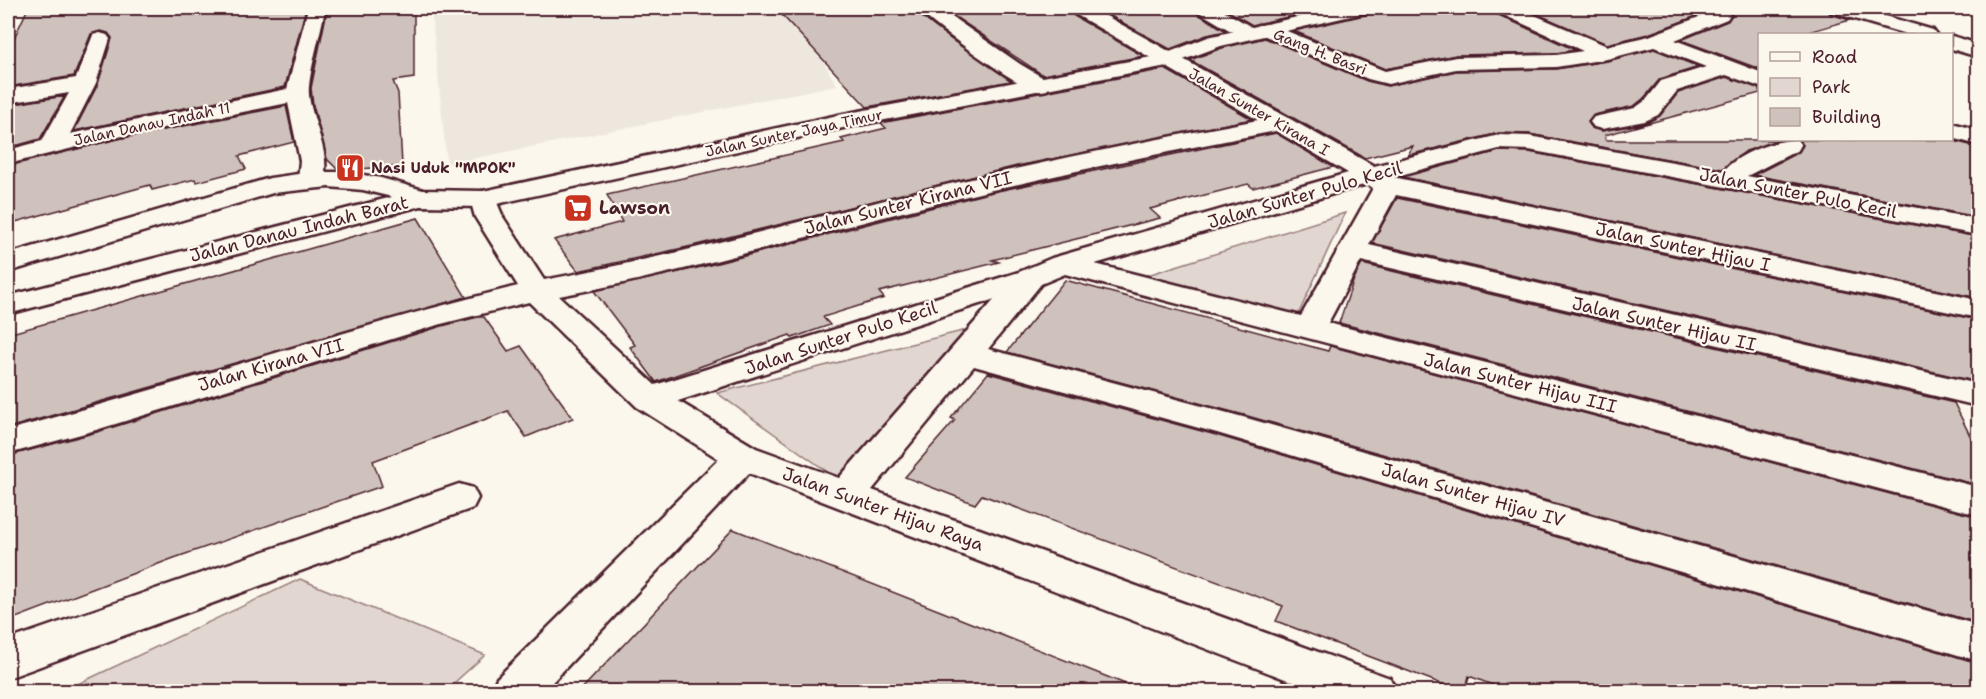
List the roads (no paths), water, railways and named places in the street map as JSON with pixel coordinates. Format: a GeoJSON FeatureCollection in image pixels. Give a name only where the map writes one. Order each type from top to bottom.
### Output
{"type":"FeatureCollection","features":[{"type":"Feature","properties":{"kind":"street"},"geometry":{"type":"LineString","coordinates":[[311,179],[313,161],[297,94],[315,12],[319,8]]}},
{"type":"Feature","properties":{"kind":"street"},"geometry":{"type":"LineString","coordinates":[[927,8],[1012,69],[1039,85]]}},
{"type":"Feature","properties":{"kind":"street","name":"Gang H. Basri"},"geometry":{"type":"LineString","coordinates":[[1206,8],[1257,31],[1382,76],[1456,63],[1556,61],[1607,53]]}},
{"type":"Feature","properties":{"kind":"street","name":"Jalan Sunter Jaya Timur"},"geometry":{"type":"LineString","coordinates":[[421,198],[483,199],[843,121],[1167,60],[1215,41],[1361,8]]}},
{"type":"Feature","properties":{"kind":"street"},"geometry":{"type":"LineString","coordinates":[[1504,8],[1607,53],[1656,40],[1743,8]]}},
{"type":"Feature","properties":{"kind":"street"},"geometry":{"type":"LineString","coordinates":[[1696,8],[1720,15]]}},
{"type":"Feature","properties":{"kind":"street"},"geometry":{"type":"LineString","coordinates":[[1838,8],[1923,33]]}},
{"type":"Feature","properties":{"kind":"street","name":"Jalan Sunter Kirana I"},"geometry":{"type":"LineString","coordinates":[[1082,10],[1379,180]]}},
{"type":"Feature","properties":{"kind":"street"},"geometry":{"type":"LineString","coordinates":[[52,146],[85,83],[100,39]]}},
{"type":"Feature","properties":{"kind":"street"},"geometry":{"type":"LineString","coordinates":[[1656,40],[1758,79]]}},
{"type":"Feature","properties":{"kind":"street"},"geometry":{"type":"LineString","coordinates":[[1953,42],[1978,51]]}},
{"type":"Feature","properties":{"kind":"street"},"geometry":{"type":"LineString","coordinates":[[1602,122],[1645,112],[1653,106],[1661,91],[1669,86],[1725,68]]}},
{"type":"Feature","properties":{"kind":"street"},"geometry":{"type":"LineString","coordinates":[[8,96],[85,83]]}},
{"type":"Feature","properties":{"kind":"street","name":"Jalan Danau Indah 11"},"geometry":{"type":"LineString","coordinates":[[8,157],[297,94]]}},
{"type":"Feature","properties":{"kind":"street","name":"Jalan Sunter Kirana VII"},"geometry":{"type":"LineString","coordinates":[[536,291],[634,273],[896,205],[1108,155],[1282,123]]}},
{"type":"Feature","properties":{"kind":"street"},"geometry":{"type":"LineString","coordinates":[[1953,130],[1978,138]]}},
{"type":"Feature","properties":{"kind":"street","name":"Jalan Sunter Pulo Kecil"},"geometry":{"type":"LineString","coordinates":[[648,399],[1030,278],[1062,264],[1379,180],[1499,142],[1514,142],[1978,227]]}},
{"type":"Feature","properties":{"kind":"street"},"geometry":{"type":"LineString","coordinates":[[1729,181],[1740,168],[1789,145]]}},
{"type":"Feature","properties":{"kind":"street","name":"Jalan Danau Indah Barat"},"geometry":{"type":"LineString","coordinates":[[8,263],[270,186],[311,179],[365,181],[421,198]]}},
{"type":"Feature","properties":{"kind":"street"},"geometry":{"type":"LineString","coordinates":[[1309,329],[1351,250],[1379,180]]}},
{"type":"Feature","properties":{"kind":"street","name":"Jalan Sunter Hijau I"},"geometry":{"type":"LineString","coordinates":[[1379,180],[1978,309]]}},
{"type":"Feature","properties":{"kind":"street","name":"Jalan Danau Indah Barat"},"geometry":{"type":"LineString","coordinates":[[8,305],[421,198]]}},
{"type":"Feature","properties":{"kind":"street","name":"Jalan Sunter Hijau Raya"},"geometry":{"type":"LineString","coordinates":[[483,199],[489,217],[536,291],[648,399],[743,457],[1374,692]]}},
{"type":"Feature","properties":{"kind":"street","name":"Jalan Sunter Hijau II"},"geometry":{"type":"LineString","coordinates":[[1351,250],[1978,395]]}},
{"type":"Feature","properties":{"kind":"street","name":"Jalan Sunter Hijau III"},"geometry":{"type":"LineString","coordinates":[[1062,264],[1978,501]]}},
{"type":"Feature","properties":{"kind":"street"},"geometry":{"type":"LineString","coordinates":[[846,495],[1030,278]]}},
{"type":"Feature","properties":{"kind":"street","name":"Jalan Kirana VII"},"geometry":{"type":"LineString","coordinates":[[8,442],[83,422],[430,317],[536,291]]}},
{"type":"Feature","properties":{"kind":"street","name":"Jalan Sunter Hijau IV"},"geometry":{"type":"LineString","coordinates":[[965,353],[1230,425],[1978,643]]}},
{"type":"Feature","properties":{"kind":"street"},"geometry":{"type":"LineString","coordinates":[[513,692],[743,457]]}},
{"type":"Feature","properties":{"kind":"street"},"geometry":{"type":"LineString","coordinates":[[8,659],[459,498]]}},
{"type":"Feature","properties":{"kind":"place","name":"Nasi Uduk \"MPOK\""},"geometry":{"type":"Point","coordinates":[350,168]}},
{"type":"Feature","properties":{"kind":"place","name":"Lawson"},"geometry":{"type":"Point","coordinates":[578,208]}}]}
